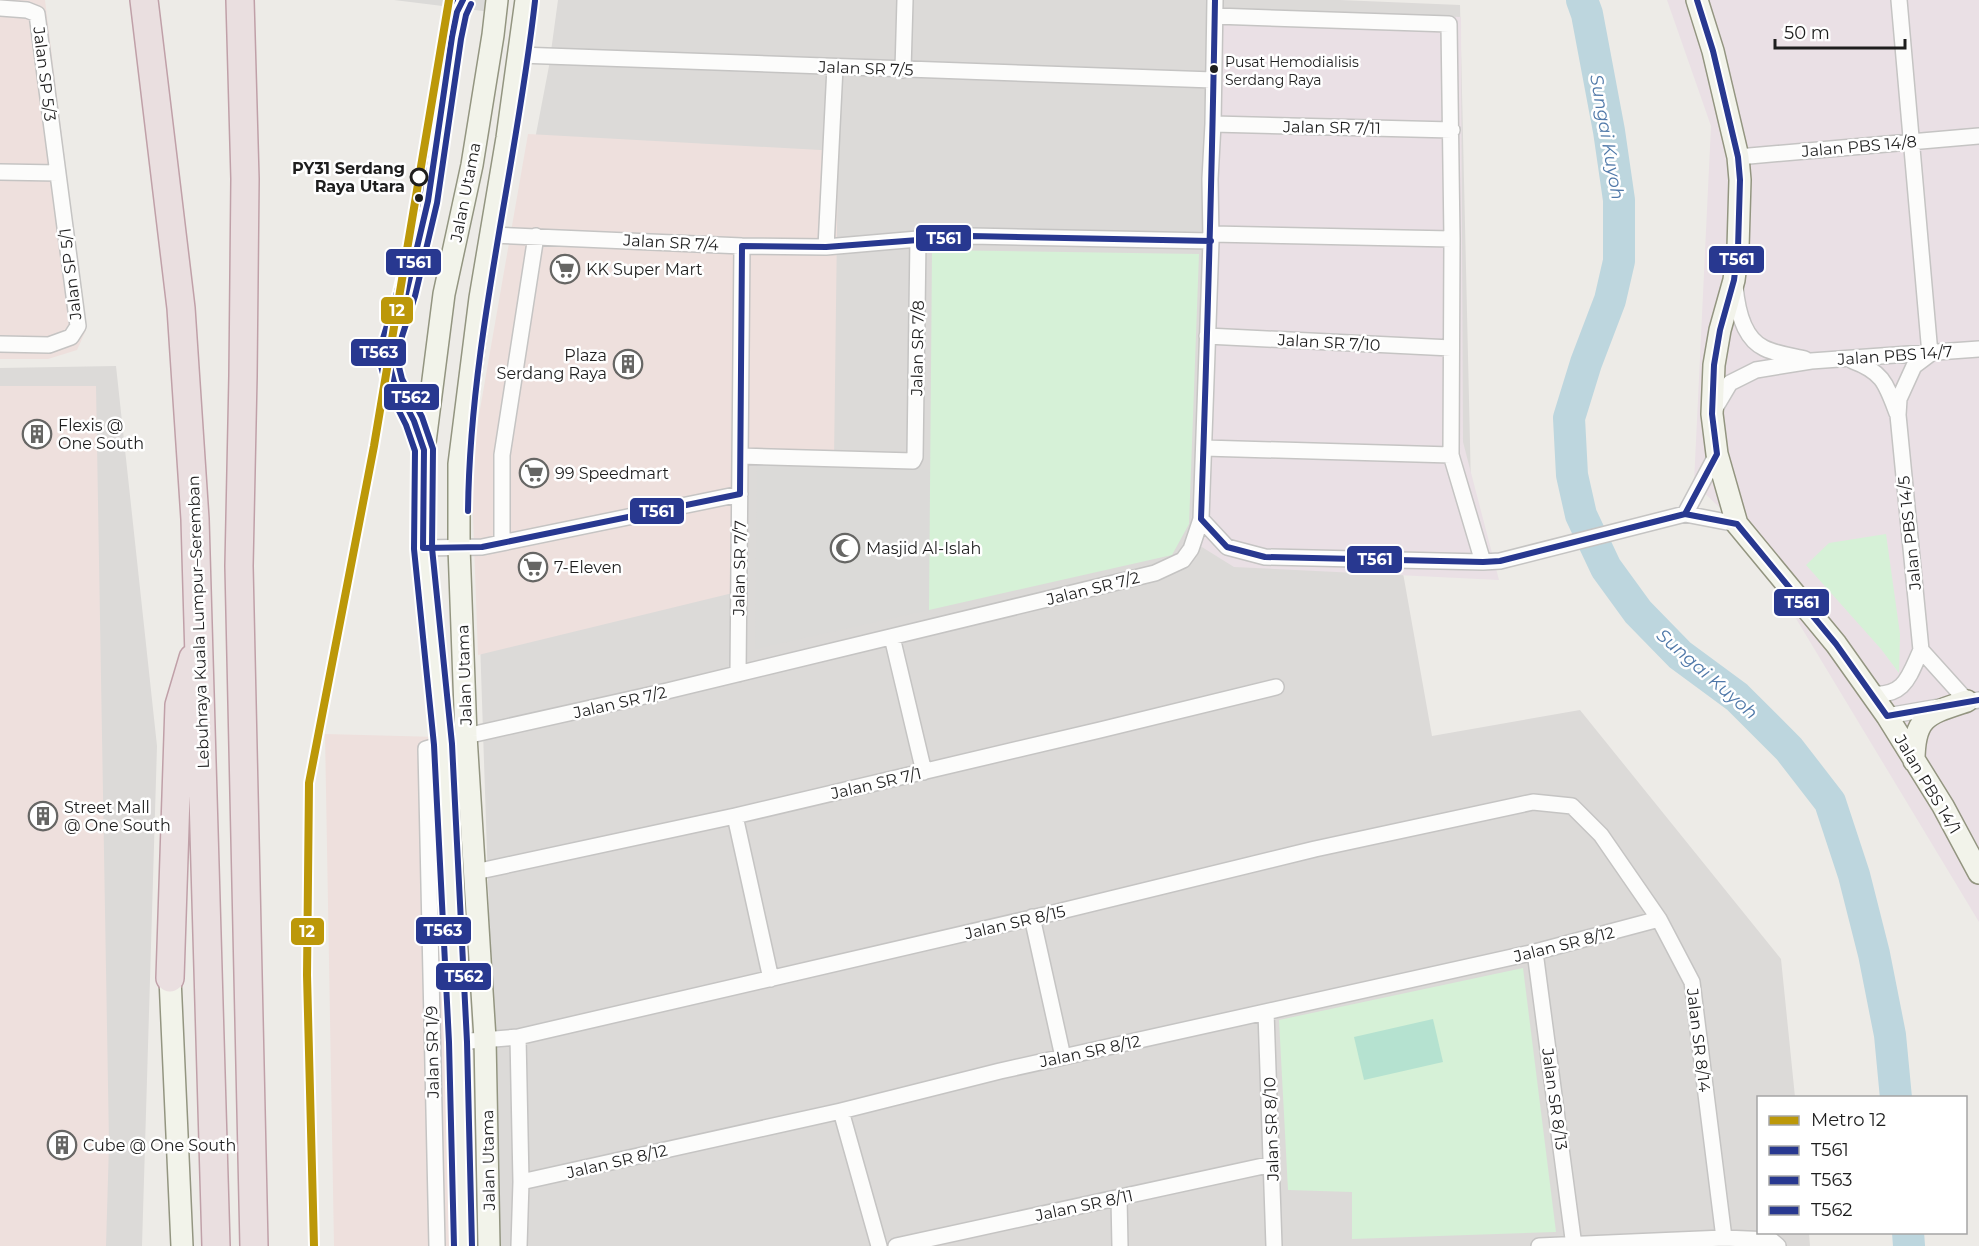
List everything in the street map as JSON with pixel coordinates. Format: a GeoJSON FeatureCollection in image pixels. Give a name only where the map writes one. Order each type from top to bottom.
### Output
{"type":"FeatureCollection","features":[{"type":"Feature","properties":{"kind":"highway","name":"Lebuhraya Kuala Lumpur–Seremban"},"geometry":{"type":"LineString","coordinates":[[144,0],[181,308],[195,519],[216,1246]]}},
{"type":"Feature","properties":{"kind":"highway"},"geometry":{"type":"LineString","coordinates":[[240,0],[245,190],[238,566],[254,1246]]}},
{"type":"Feature","properties":{"kind":"highway"},"geometry":{"type":"LineString","coordinates":[[170,978],[179,705],[200,637]]}},
{"type":"Feature","properties":{"kind":"street","name":"Jalan Utama"},"geometry":{"type":"LineString","coordinates":[[463,1246],[458,1042],[434,747],[423,548],[424,450],[444,294],[472,165],[497,0]]}},
{"type":"Feature","properties":{"kind":"street","name":"Jalan Utama"},"geometry":{"type":"LineString","coordinates":[[489,1246],[485,1039],[466,736],[459,547],[459,464],[526,0]]}},
{"type":"Feature","properties":{"kind":"street"},"geometry":{"type":"LineString","coordinates":[[903,70],[905,0]]}},
{"type":"Feature","properties":{"kind":"street","name":"Jalan SR 7/2"},"geometry":{"type":"LineString","coordinates":[[466,736],[738,674],[1155,573],[1183,560],[1191,549],[1200,519],[1211,238],[1210,179],[1215,0]]}},
{"type":"Feature","properties":{"kind":"street","name":"Jalan PBS 14/1"},"geometry":{"type":"LineString","coordinates":[[1697,0],[1713,51],[1738,157],[1740,180],[1738,248],[1734,280],[1720,330],[1714,365],[1712,414],[1717,454],[1737,524],[1836,644],[1887,716],[1943,806],[1979,873]]}},
{"type":"Feature","properties":{"kind":"street"},"geometry":{"type":"LineString","coordinates":[[1898,416],[1899,399],[1914,366],[1930,354],[1899,0]]}},
{"type":"Feature","properties":{"kind":"street","name":"Jalan SP 5/3"},"geometry":{"type":"LineString","coordinates":[[0,8],[27,10],[37,14],[58,173]]}},
{"type":"Feature","properties":{"kind":"street"},"geometry":{"type":"LineString","coordinates":[[1215,16],[1449,24],[1452,130],[1451,455],[1483,562]]}},
{"type":"Feature","properties":{"kind":"street","name":"Jalan SR 7/5"},"geometry":{"type":"LineString","coordinates":[[519,55],[1213,80]]}},
{"type":"Feature","properties":{"kind":"street"},"geometry":{"type":"LineString","coordinates":[[826,247],[835,67]]}},
{"type":"Feature","properties":{"kind":"street","name":"Jalan SR 7/11"},"geometry":{"type":"LineString","coordinates":[[1213,124],[1452,130]]}},
{"type":"Feature","properties":{"kind":"street","name":"Jalan PBS 14/8"},"geometry":{"type":"LineString","coordinates":[[1738,157],[1979,136]]}},
{"type":"Feature","properties":{"kind":"street"},"geometry":{"type":"LineString","coordinates":[[0,172],[58,173]]}},
{"type":"Feature","properties":{"kind":"street","name":"Jalan SP 5/1"},"geometry":{"type":"LineString","coordinates":[[0,344],[49,345],[71,337],[78,326],[58,173]]}},
{"type":"Feature","properties":{"kind":"street","name":"Jalan SR 7/4"},"geometry":{"type":"LineString","coordinates":[[491,235],[742,246],[826,247],[918,238],[970,236],[1452,239]]}},
{"type":"Feature","properties":{"kind":"street"},"geometry":{"type":"LineString","coordinates":[[502,543],[502,455],[536,236]]}},
{"type":"Feature","properties":{"kind":"street","name":"Jalan SR 7/8"},"geometry":{"type":"LineString","coordinates":[[740,456],[911,462],[915,457],[918,238]]}},
{"type":"Feature","properties":{"kind":"street","name":"Jalan SR 7/7"},"geometry":{"type":"LineString","coordinates":[[738,674],[742,246]]}},
{"type":"Feature","properties":{"kind":"street","name":"Jalan PBS 14/7"},"geometry":{"type":"LineString","coordinates":[[1734,280],[1739,312],[1747,332],[1763,348],[1811,361]]}},
{"type":"Feature","properties":{"kind":"street","name":"Jalan SR 7/10"},"geometry":{"type":"LineString","coordinates":[[1208,336],[1451,348]]}},
{"type":"Feature","properties":{"kind":"street","name":"Jalan PBS 14/7"},"geometry":{"type":"LineString","coordinates":[[1712,414],[1730,383],[1756,370],[1811,361],[1979,349]]}},
{"type":"Feature","properties":{"kind":"street"},"geometry":{"type":"LineString","coordinates":[[1848,359],[1871,368],[1887,387],[1898,416]]}},
{"type":"Feature","properties":{"kind":"street","name":"Jalan PBS 14/5"},"geometry":{"type":"LineString","coordinates":[[1898,416],[1921,650]]}},
{"type":"Feature","properties":{"kind":"street"},"geometry":{"type":"LineString","coordinates":[[1204,448],[1451,455]]}},
{"type":"Feature","properties":{"kind":"street"},"geometry":{"type":"LineString","coordinates":[[1685,514],[1717,454]]}},
{"type":"Feature","properties":{"kind":"street"},"geometry":{"type":"LineString","coordinates":[[423,548],[482,547],[740,494]]}},
{"type":"Feature","properties":{"kind":"street"},"geometry":{"type":"LineString","coordinates":[[1200,519],[1227,547],[1265,557],[1483,562],[1500,561],[1685,514],[1737,524]]}},
{"type":"Feature","properties":{"kind":"street"},"geometry":{"type":"LineString","coordinates":[[892,637],[924,772]]}},
{"type":"Feature","properties":{"kind":"street"},"geometry":{"type":"LineString","coordinates":[[1871,694],[1888,694],[1899,689],[1908,678],[1921,650],[1973,700]]}},
{"type":"Feature","properties":{"kind":"street","name":"Jalan SR 7/1"},"geometry":{"type":"LineString","coordinates":[[475,872],[735,816],[1276,687]]}},
{"type":"Feature","properties":{"kind":"street"},"geometry":{"type":"LineString","coordinates":[[1887,716],[1973,700]]}},
{"type":"Feature","properties":{"kind":"street"},"geometry":{"type":"LineString","coordinates":[[1914,761],[1917,729],[1932,713],[1973,700]]}},
{"type":"Feature","properties":{"kind":"street","name":"Jalan SR 1/9"},"geometry":{"type":"LineString","coordinates":[[434,747],[437,1246]]}},
{"type":"Feature","properties":{"kind":"street","name":"Jalan SR 8/15"},"geometry":{"type":"LineString","coordinates":[[458,1042],[518,1037],[1315,849],[1533,802],[1572,806]]}},
{"type":"Feature","properties":{"kind":"street","name":"Jalan SR 8/14"},"geometry":{"type":"LineString","coordinates":[[1572,806],[1601,835],[1659,919],[1692,982],[1724,1239]]}},
{"type":"Feature","properties":{"kind":"street"},"geometry":{"type":"LineString","coordinates":[[735,816],[771,979]]}},
{"type":"Feature","properties":{"kind":"street"},"geometry":{"type":"LineString","coordinates":[[1032,917],[1063,1057]]}},
{"type":"Feature","properties":{"kind":"street","name":"Jalan SR 8/12"},"geometry":{"type":"LineString","coordinates":[[521,1182],[841,1111],[1000,1071],[1535,952],[1659,919]]}},
{"type":"Feature","properties":{"kind":"street","name":"Jalan SR 8/13"},"geometry":{"type":"LineString","coordinates":[[1535,952],[1574,1246]]}},
{"type":"Feature","properties":{"kind":"street"},"geometry":{"type":"LineString","coordinates":[[170,978],[182,1246]]}},
{"type":"Feature","properties":{"kind":"street","name":"Jalan SR 8/10"},"geometry":{"type":"LineString","coordinates":[[1266,1012],[1274,1246]]}},
{"type":"Feature","properties":{"kind":"street"},"geometry":{"type":"LineString","coordinates":[[518,1037],[521,1182],[519,1246]]}},
{"type":"Feature","properties":{"kind":"street"},"geometry":{"type":"LineString","coordinates":[[841,1111],[879,1246]]}},
{"type":"Feature","properties":{"kind":"street","name":"Jalan SR 8/11"},"geometry":{"type":"LineString","coordinates":[[896,1246],[1272,1164]]}},
{"type":"Feature","properties":{"kind":"street"},"geometry":{"type":"LineString","coordinates":[[1119,1197],[1120,1246]]}},
{"type":"Feature","properties":{"kind":"street"},"geometry":{"type":"LineString","coordinates":[[1539,1246],[1724,1239],[1771,1240],[1778,1246]]}},
{"type":"Feature","properties":{"kind":"shaded area"},"geometry":{"type":"Polygon","coordinates":[[[0,0],[45,0],[86,330],[77,350],[48,359],[0,359],[0,0]]]}},
{"type":"Feature","properties":{"kind":"shaded area"},"geometry":{"type":"Polygon","coordinates":[[[394,0],[492,0],[491,12],[394,0]]]}},
{"type":"Feature","properties":{"kind":"shaded area"},"geometry":{"type":"Polygon","coordinates":[[[558,0],[1340,0],[1460,5],[1473,575],[1403,573],[1432,736],[1580,710],[1781,959],[1795,1096],[1757,1096],[1757,1234],[1809,1234],[1810,1246],[500,1246],[474,459],[549,66],[558,0]]]}},
{"type":"Feature","properties":{"kind":"shaded area"},"geometry":{"type":"Polygon","coordinates":[[[1667,0],[1979,0],[1979,922],[1742,529],[1694,483],[1711,126],[1667,0]]]}},
{"type":"Feature","properties":{"kind":"shaded area"},"geometry":{"type":"Polygon","coordinates":[[[1207,12],[1461,17],[1463,442],[1499,580],[1234,567],[1197,544],[1207,12]]]}},
{"type":"Feature","properties":{"kind":"shaded area"},"geometry":{"type":"Polygon","coordinates":[[[528,134],[838,151],[834,460],[747,458],[745,590],[478,655],[471,461],[528,134]]]}},
{"type":"Feature","properties":{"kind":"shaded area"},"geometry":{"type":"Polygon","coordinates":[[[116,366],[157,746],[142,1246],[0,1246],[0,368],[116,366]]]}},
{"type":"Feature","properties":{"kind":"shaded area"},"geometry":{"type":"Polygon","coordinates":[[[0,386],[96,386],[109,1144],[106,1246],[0,1246],[0,386]]]}},
{"type":"Feature","properties":{"kind":"shaded area"},"geometry":{"type":"Polygon","coordinates":[[[757,464],[930,469],[929,610],[755,649],[757,464]]]}},
{"type":"Feature","properties":{"kind":"shaded area"},"geometry":{"type":"Polygon","coordinates":[[[325,734],[438,737],[450,1246],[334,1246],[325,734]]]}},
{"type":"Feature","properties":{"kind":"green space"},"geometry":{"type":"Polygon","coordinates":[[[932,250],[1199,254],[1189,524],[1172,555],[929,610],[932,250]]]}},
{"type":"Feature","properties":{"kind":"green space"},"geometry":{"type":"Polygon","coordinates":[[[1886,534],[1900,634],[1899,673],[1881,649],[1806,565],[1829,543],[1886,534]]]}},
{"type":"Feature","properties":{"kind":"green space"},"geometry":{"type":"Polygon","coordinates":[[[1523,968],[1556,1232],[1352,1239],[1352,1192],[1288,1190],[1279,1020],[1523,968]]]}},
{"type":"Feature","properties":{"kind":"green space"},"geometry":{"type":"Polygon","coordinates":[[[1433,1019],[1443,1062],[1364,1080],[1354,1037],[1433,1019]]]}},
{"type":"Feature","properties":{"kind":"waterway","name":"Sungai Kuyoh"},"geometry":{"type":"LineString","coordinates":[[1582,0],[1587,14],[1609,131],[1619,200],[1619,261],[1610,300],[1586,363],[1569,418],[1572,475],[1581,515],[1606,568],[1638,612],[1680,655],[1737,697],[1789,749],[1830,802],[1854,875],[1874,954],[1890,1035],[1896,1096]]}},
{"type":"Feature","properties":{"kind":"waterway","name":"Sungai Kuyoh"},"geometry":{"type":"LineString","coordinates":[[1908,1234],[1909,1246]]}},
{"type":"Feature","properties":{"kind":"metro line","name":"12"},"geometry":{"type":"LineString","coordinates":[[314,1246],[307,975],[309,783],[374,446],[449,0]]}},
{"type":"Feature","properties":{"kind":"transit line","name":"T563"},"geometry":{"type":"LineString","coordinates":[[453,0],[448,9],[443,36],[419,199],[397,292],[378,355],[386,385],[406,425],[415,451],[414,549],[434,745],[449,1042],[454,1246]]}},
{"type":"Feature","properties":{"kind":"transit line","name":"T561"},"geometry":{"type":"LineString","coordinates":[[463,0],[457,12],[452,37],[428,201],[406,294],[387,355],[394,382],[414,421],[424,450],[423,548],[482,547],[740,494],[742,246],[826,247],[971,236],[1211,241]]}},
{"type":"Feature","properties":{"kind":"transit line","name":"T561"},"geometry":{"type":"LineString","coordinates":[[1215,0],[1201,519],[1227,547],[1265,557],[1483,562],[1500,561],[1685,514],[1737,524],[1836,644],[1887,716],[1979,700]]}},
{"type":"Feature","properties":{"kind":"transit line","name":"T561"},"geometry":{"type":"LineString","coordinates":[[1685,514],[1717,454],[1712,414],[1714,365],[1720,330],[1734,280],[1738,248],[1740,180],[1738,157],[1713,51],[1697,0]]}},
{"type":"Feature","properties":{"kind":"transit line","name":"T563"},"geometry":{"type":"LineString","coordinates":[[468,511],[471,447],[485,319],[527,65],[535,1]]}},
{"type":"Feature","properties":{"kind":"transit line","name":"T562"},"geometry":{"type":"LineString","coordinates":[[471,4],[461,39],[437,203],[415,296],[396,355],[402,379],[422,417],[433,449],[432,548],[452,744],[467,1042],[472,1246]]}},
{"type":"Feature","properties":{"kind":"place","name":"Pusat Hemodialisis Serdang Raya"},"geometry":{"type":"Point","coordinates":[1214,69]}},
{"type":"Feature","properties":{"kind":"place","name":"PY31 Serdang Raya Utara"},"geometry":{"type":"Point","coordinates":[419,177]}},
{"type":"Feature","properties":{"kind":"place","name":"KK Super Mart"},"geometry":{"type":"Point","coordinates":[565,269]}},
{"type":"Feature","properties":{"kind":"place","name":"Plaza Serdang Raya"},"geometry":{"type":"Point","coordinates":[628,364]}},
{"type":"Feature","properties":{"kind":"place","name":"Flexis @ One South"},"geometry":{"type":"Point","coordinates":[37,434]}},
{"type":"Feature","properties":{"kind":"place","name":"99 Speedmart"},"geometry":{"type":"Point","coordinates":[534,473]}},
{"type":"Feature","properties":{"kind":"place","name":"Masjid Al-Islah"},"geometry":{"type":"Point","coordinates":[845,548]}},
{"type":"Feature","properties":{"kind":"place","name":"7-Eleven"},"geometry":{"type":"Point","coordinates":[533,567]}},
{"type":"Feature","properties":{"kind":"place","name":"Street Mall @ One South"},"geometry":{"type":"Point","coordinates":[43,816]}},
{"type":"Feature","properties":{"kind":"place","name":"Cube @ One South"},"geometry":{"type":"Point","coordinates":[62,1145]}}]}
